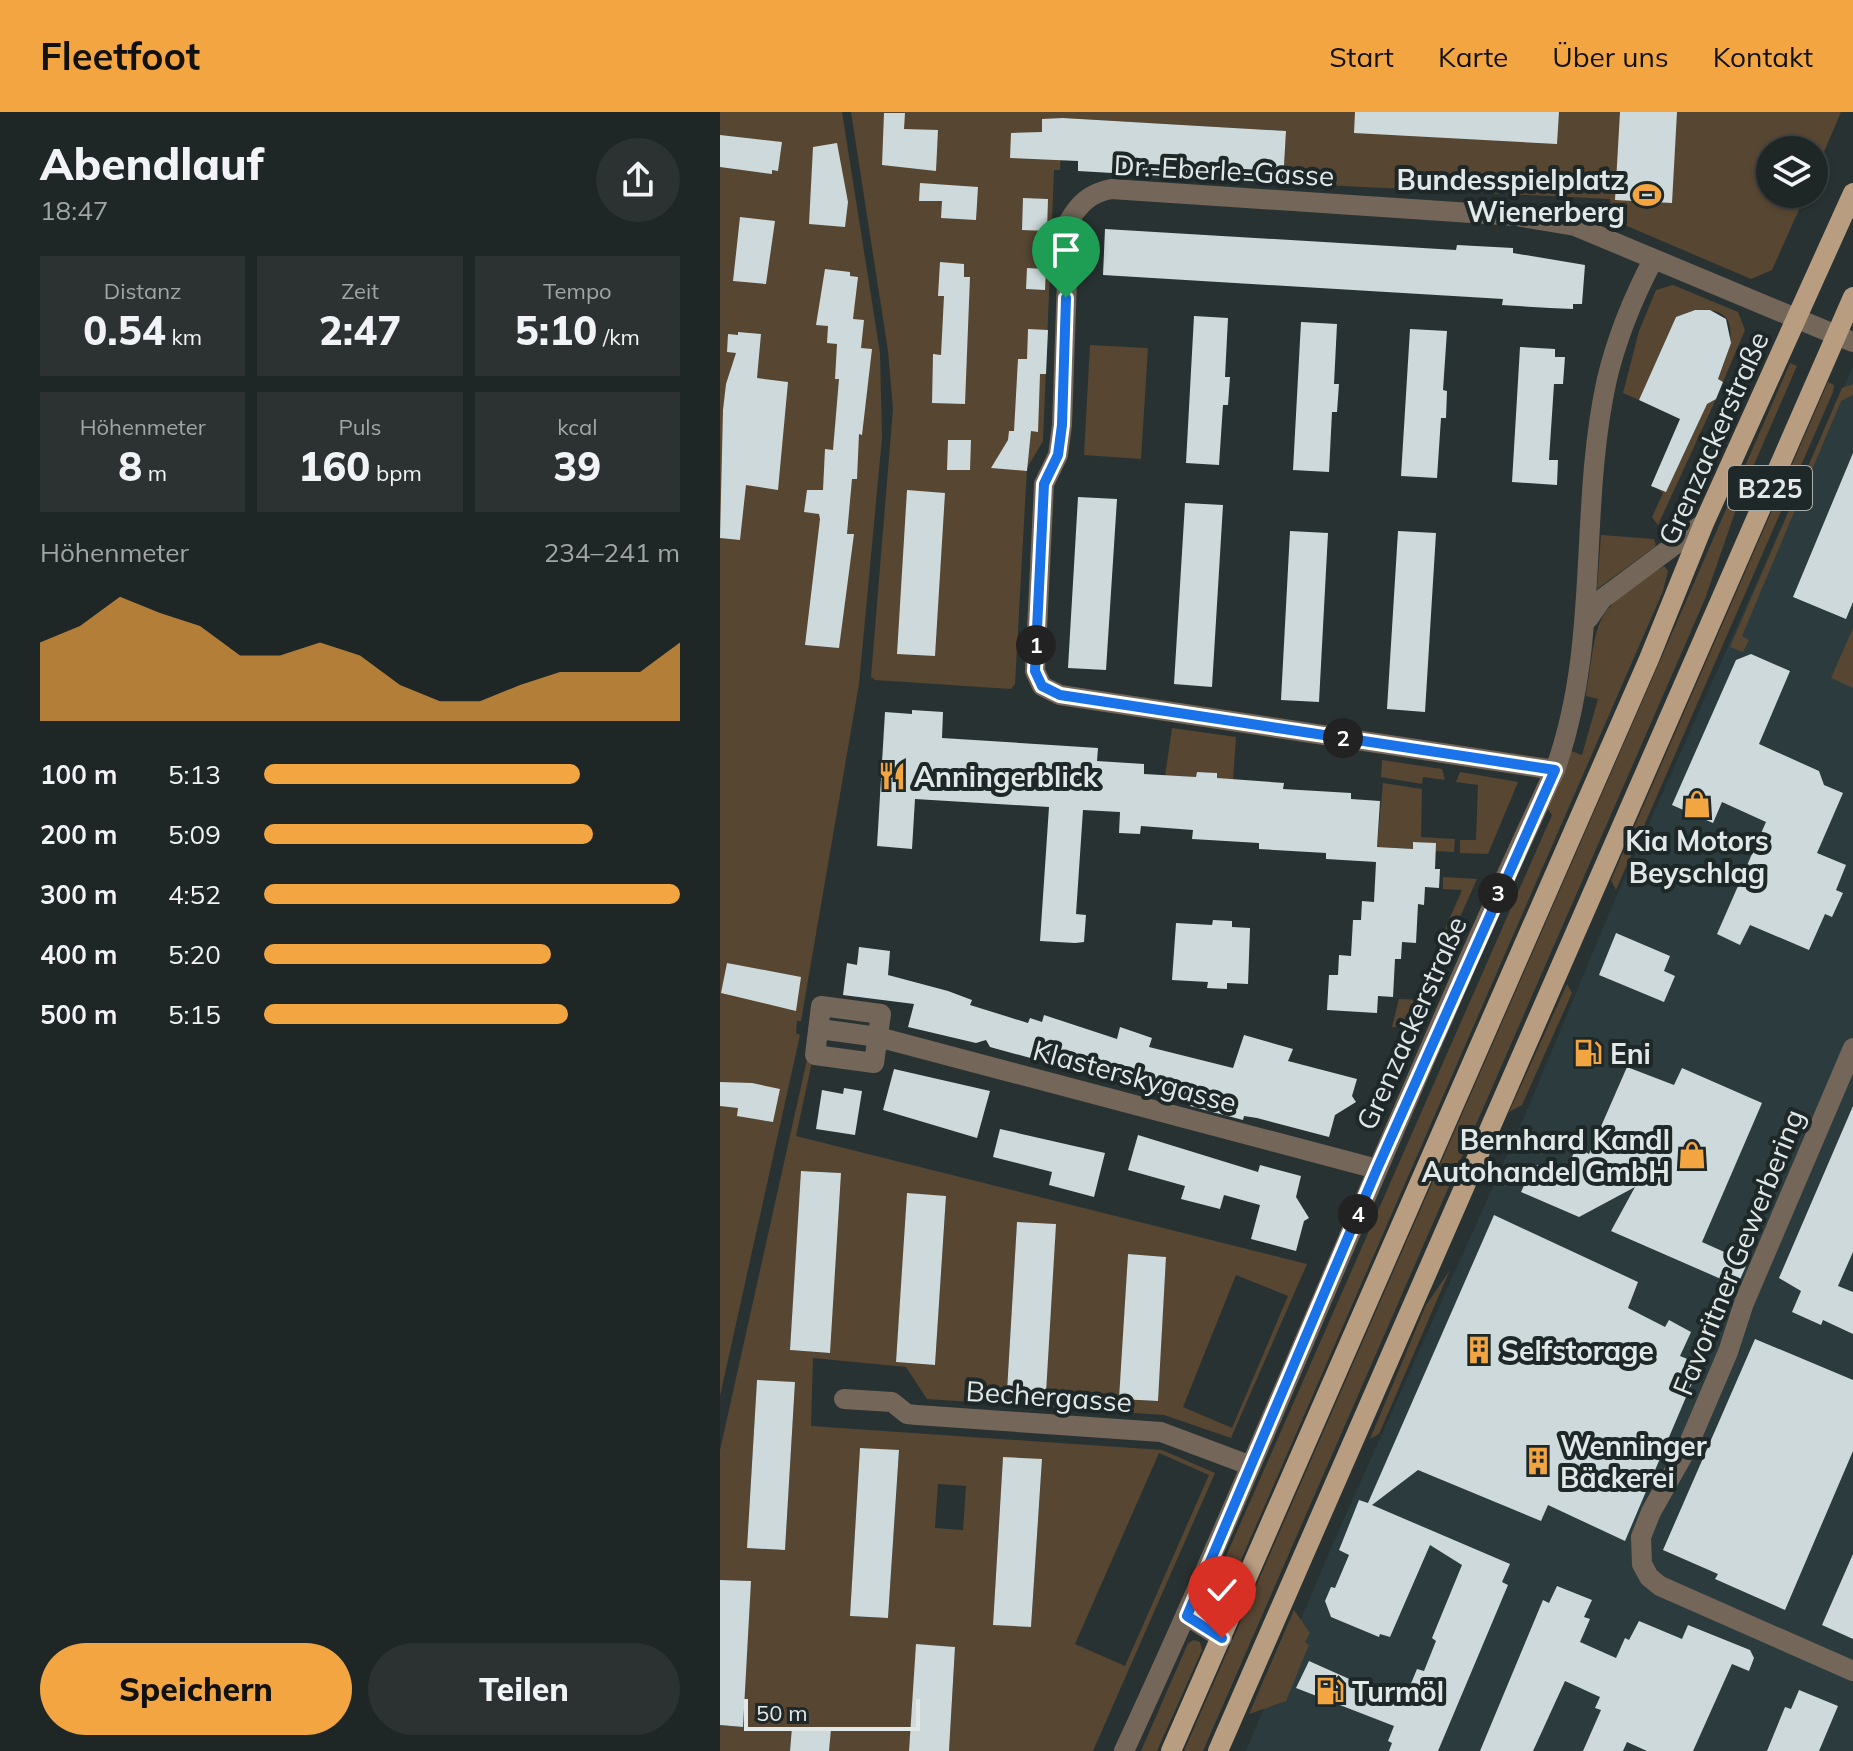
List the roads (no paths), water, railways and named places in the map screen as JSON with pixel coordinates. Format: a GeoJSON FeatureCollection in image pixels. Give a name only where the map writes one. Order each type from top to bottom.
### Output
{"type":"FeatureCollection","features":[{"type":"Feature","properties":{"kind":"main road","name":"Grenzackerstraße"},"geometry":{"type":"LineString","coordinates":[[1171,1751],[1704,523],[1853,193]]}},
{"type":"Feature","properties":{"kind":"main road","name":"B225"},"geometry":{"type":"LineString","coordinates":[[1218,1751],[1845,338],[1853,297]]}},
{"type":"Feature","properties":{"kind":"street","name":"Dr.-Eberle-Gasse"},"geometry":{"type":"LineString","coordinates":[[1555,770],[1060,695],[1042,686],[1035,671],[1044,484],[1058,455],[1062,425],[1069,221],[1088,197],[1111,189],[1516,216],[1575,226],[1653,260]]}},
{"type":"Feature","properties":{"kind":"street","name":"Grenzackerstraße"},"geometry":{"type":"LineString","coordinates":[[1124,1751],[1187,1616],[1377,1169],[1555,770],[1574,709],[1587,621],[1590,531],[1607,380],[1623,321],[1653,260],[1797,317]]}},
{"type":"Feature","properties":{"kind":"street"},"geometry":{"type":"LineString","coordinates":[[1797,317],[1845,338]]}},
{"type":"Feature","properties":{"kind":"street"},"geometry":{"type":"LineString","coordinates":[[1587,621],[1602,599],[1704,523]]}},
{"type":"Feature","properties":{"kind":"street","name":"Klasterskygasse"},"geometry":{"type":"LineString","coordinates":[[827,1030],[878,1037],[1377,1169]]}},
{"type":"Feature","properties":{"kind":"street","name":"Favoritner Gewerbering"},"geometry":{"type":"LineString","coordinates":[[1853,1048],[1744,1303],[1728,1352],[1687,1448],[1651,1512],[1639,1550],[1649,1577],[1660,1586],[1853,1671]]}},
{"type":"Feature","properties":{"kind":"street","name":"Bechergasse"},"geometry":{"type":"LineString","coordinates":[[844,1399],[892,1402],[907,1414],[1161,1432],[1249,1465]]}},
{"type":"Feature","properties":{"kind":"street"},"geometry":{"type":"LineString","coordinates":[[1187,1616],[1222,1638]]}},
{"type":"Feature","properties":{"kind":"place","name":"Bundesspielplatz Wienerberg"},"geometry":{"type":"Point","coordinates":[1647,195]}},
{"type":"Feature","properties":{"kind":"place","name":"Anningerblick"},"geometry":{"type":"Point","coordinates":[892,776]}},
{"type":"Feature","properties":{"kind":"place","name":"Kia Motors Beyschlag"},"geometry":{"type":"Point","coordinates":[1697,804]}},
{"type":"Feature","properties":{"kind":"place","name":"Eni"},"geometry":{"type":"Point","coordinates":[1588,1053]}},
{"type":"Feature","properties":{"kind":"place","name":"Bernhard Kandl Autohandel GmbH"},"geometry":{"type":"Point","coordinates":[1692,1155]}},
{"type":"Feature","properties":{"kind":"place","name":"Selfstorage"},"geometry":{"type":"Point","coordinates":[1479,1350]}},
{"type":"Feature","properties":{"kind":"place","name":"Wenninger Bäckerei"},"geometry":{"type":"Point","coordinates":[1538,1461]}},
{"type":"Feature","properties":{"kind":"place","name":"Turmöl"},"geometry":{"type":"Point","coordinates":[1330,1691]}}]}
